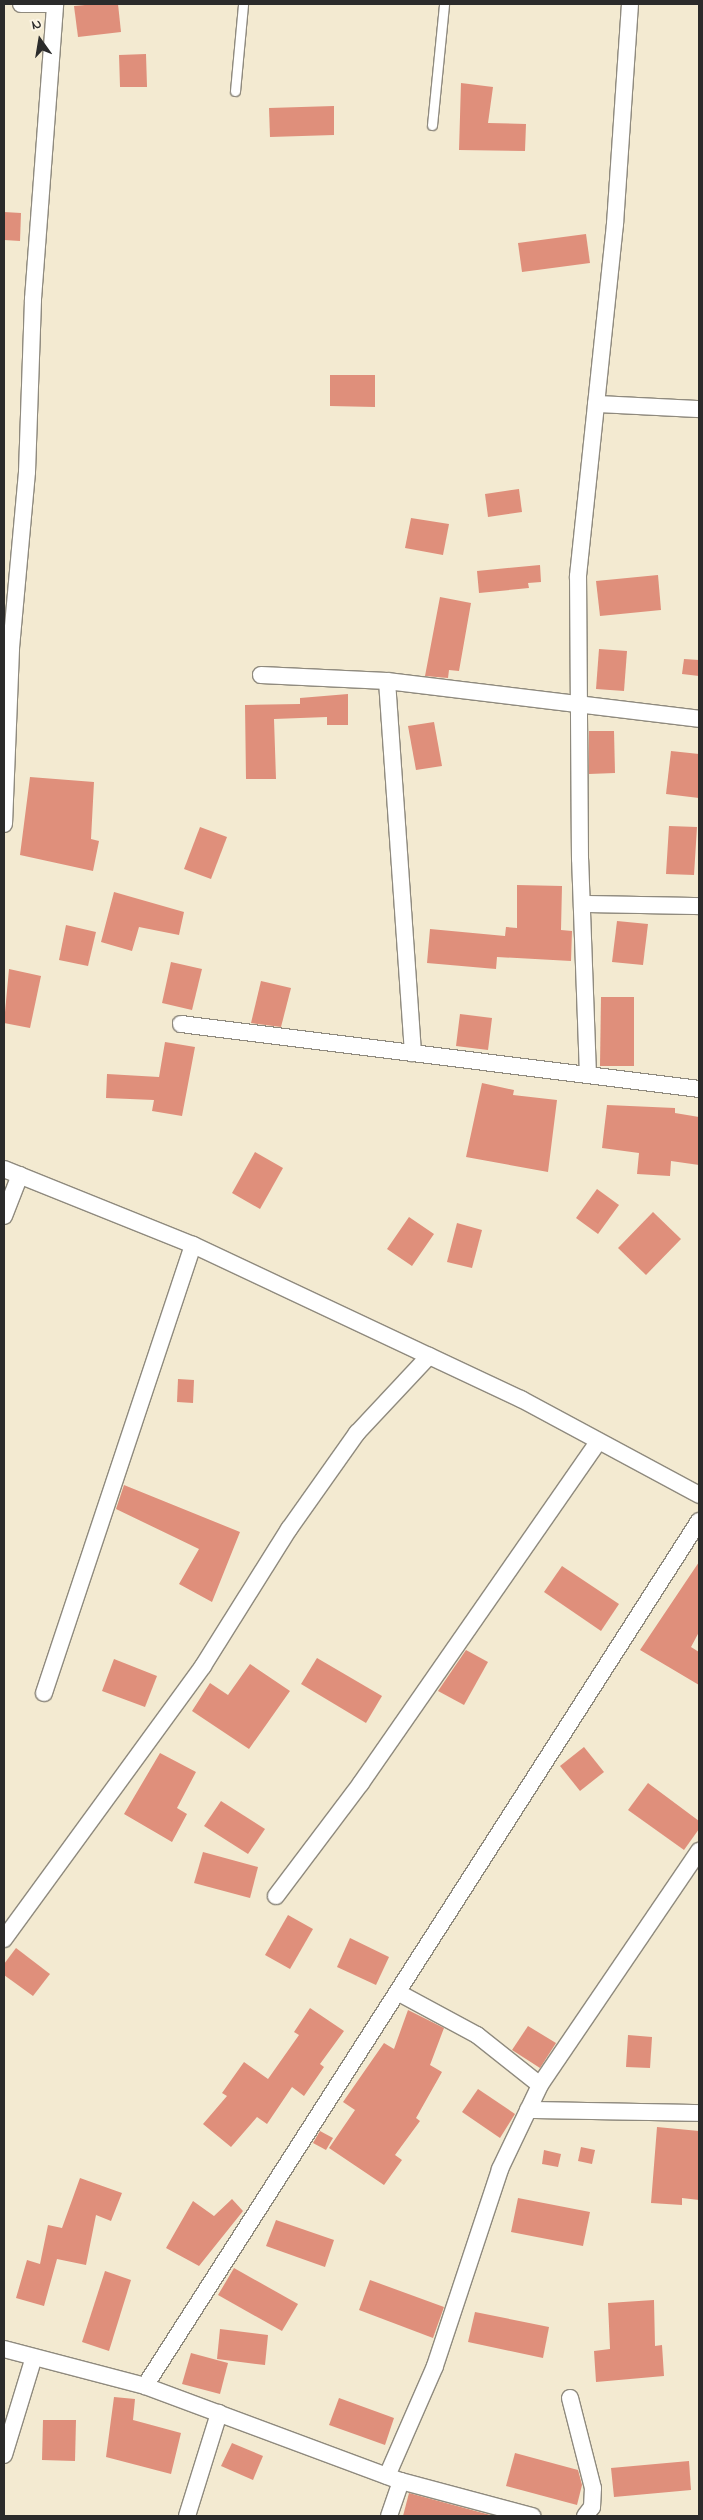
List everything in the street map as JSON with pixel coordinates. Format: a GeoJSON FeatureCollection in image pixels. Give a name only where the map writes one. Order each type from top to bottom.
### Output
{"type":"FeatureCollection","features":[{"type":"Feature","properties":{"kind":"street"},"geometry":{"type":"LineString","coordinates":[[4,824],[11,648],[27,472],[33,299],[55,5],[21,4]]}},
{"type":"Feature","properties":{"kind":"street"},"geometry":{"type":"LineString","coordinates":[[588,1075],[582,904],[578,576],[596,404],[630,4]]}},
{"type":"Feature","properties":{"kind":"street"},"geometry":{"type":"LineString","coordinates":[[596,404],[699,409]]}},
{"type":"Feature","properties":{"kind":"street"},"geometry":{"type":"LineString","coordinates":[[260,675],[387,681],[699,719]]}},
{"type":"Feature","properties":{"kind":"street"},"geometry":{"type":"LineString","coordinates":[[387,681],[413,1053]]}},
{"type":"Feature","properties":{"kind":"street"},"geometry":{"type":"LineString","coordinates":[[582,904],[699,906]]}},
{"type":"Feature","properties":{"kind":"street"},"geometry":{"type":"LineString","coordinates":[[181,1024],[699,1089]]}},
{"type":"Feature","properties":{"kind":"street"},"geometry":{"type":"LineString","coordinates":[[4,1169],[193,1245],[429,1356],[699,1495]]}},
{"type":"Feature","properties":{"kind":"street"},"geometry":{"type":"LineString","coordinates":[[4,1216],[20,1176]]}},
{"type":"Feature","properties":{"kind":"street"},"geometry":{"type":"LineString","coordinates":[[44,1693],[193,1245]]}},
{"type":"Feature","properties":{"kind":"street"},"geometry":{"type":"LineString","coordinates":[[4,1939],[203,1666],[357,1433],[429,1356]]}},
{"type":"Feature","properties":{"kind":"street"},"geometry":{"type":"LineString","coordinates":[[276,1896],[361,1783],[598,1442]]}},
{"type":"Feature","properties":{"kind":"street"},"geometry":{"type":"LineString","coordinates":[[145,2386],[699,1521]]}},
{"type":"Feature","properties":{"kind":"street"},"geometry":{"type":"LineString","coordinates":[[389,2516],[394,2478],[435,2366],[500,2169],[540,2085],[699,1851]]}},
{"type":"Feature","properties":{"kind":"street"},"geometry":{"type":"LineString","coordinates":[[399,1992],[477,2035],[540,2085]]}},
{"type":"Feature","properties":{"kind":"street"},"geometry":{"type":"LineString","coordinates":[[528,2110],[699,2113]]}},
{"type":"Feature","properties":{"kind":"street"},"geometry":{"type":"LineString","coordinates":[[4,2349],[145,2386],[394,2478],[532,2516]]}},
{"type":"Feature","properties":{"kind":"street"},"geometry":{"type":"LineString","coordinates":[[4,2455],[34,2357]]}},
{"type":"Feature","properties":{"kind":"street"},"geometry":{"type":"LineString","coordinates":[[570,2398],[593,2488],[592,2507],[585,2516]]}},
{"type":"Feature","properties":{"kind":"street"},"geometry":{"type":"LineString","coordinates":[[188,2516],[219,2413]]}},
{"type":"Feature","properties":{"kind":"lane"},"geometry":{"type":"LineString","coordinates":[[235,91],[243,4]]}},
{"type":"Feature","properties":{"kind":"lane"},"geometry":{"type":"LineString","coordinates":[[432,125],[444,4]]}},
{"type":"Feature","properties":{"kind":"building"},"geometry":{"type":"Polygon","coordinates":[[[118,4],[121,32],[78,37],[74,6],[118,4]]]}},
{"type":"Feature","properties":{"kind":"building"},"geometry":{"type":"Polygon","coordinates":[[[146,54],[147,87],[120,87],[119,55],[146,54]]]}},
{"type":"Feature","properties":{"kind":"building"},"geometry":{"type":"Polygon","coordinates":[[[461,83],[493,87],[488,123],[526,124],[525,151],[459,150],[461,83]]]}},
{"type":"Feature","properties":{"kind":"building"},"geometry":{"type":"Polygon","coordinates":[[[334,106],[334,135],[270,137],[269,108],[334,106]]]}},
{"type":"Feature","properties":{"kind":"building"},"geometry":{"type":"Polygon","coordinates":[[[4,212],[21,213],[20,241],[4,240],[4,212]]]}},
{"type":"Feature","properties":{"kind":"building"},"geometry":{"type":"Polygon","coordinates":[[[586,234],[590,263],[522,272],[518,243],[586,234]]]}},
{"type":"Feature","properties":{"kind":"building"},"geometry":{"type":"Polygon","coordinates":[[[330,375],[375,375],[375,407],[330,406],[330,375]]]}},
{"type":"Feature","properties":{"kind":"building"},"geometry":{"type":"Polygon","coordinates":[[[519,489],[522,512],[488,517],[485,494],[519,489]]]}},
{"type":"Feature","properties":{"kind":"building"},"geometry":{"type":"Polygon","coordinates":[[[411,518],[449,524],[443,555],[405,548],[411,518]]]}},
{"type":"Feature","properties":{"kind":"building"},"geometry":{"type":"Polygon","coordinates":[[[540,565],[541,582],[528,583],[529,588],[479,593],[477,571],[540,565]]]}},
{"type":"Feature","properties":{"kind":"building"},"geometry":{"type":"Polygon","coordinates":[[[658,575],[661,610],[600,616],[596,581],[658,575]]]}},
{"type":"Feature","properties":{"kind":"building"},"geometry":{"type":"Polygon","coordinates":[[[440,597],[471,603],[459,671],[449,670],[448,678],[425,676],[440,597]]]}},
{"type":"Feature","properties":{"kind":"building"},"geometry":{"type":"Polygon","coordinates":[[[599,649],[627,651],[624,691],[596,689],[599,649]]]}},
{"type":"Feature","properties":{"kind":"building"},"geometry":{"type":"Polygon","coordinates":[[[684,659],[699,660],[699,676],[682,674],[684,659]]]}},
{"type":"Feature","properties":{"kind":"building"},"geometry":{"type":"Polygon","coordinates":[[[348,694],[348,725],[327,725],[327,717],[274,719],[276,779],[246,779],[245,705],[300,704],[300,698],[348,694]]]}},
{"type":"Feature","properties":{"kind":"building"},"geometry":{"type":"Polygon","coordinates":[[[434,722],[442,766],[416,770],[408,726],[434,722]]]}},
{"type":"Feature","properties":{"kind":"building"},"geometry":{"type":"Polygon","coordinates":[[[589,731],[614,731],[615,773],[589,774],[589,731]]]}},
{"type":"Feature","properties":{"kind":"building"},"geometry":{"type":"Polygon","coordinates":[[[671,751],[699,754],[699,798],[666,794],[671,751]]]}},
{"type":"Feature","properties":{"kind":"building"},"geometry":{"type":"Polygon","coordinates":[[[30,777],[94,782],[91,839],[99,841],[93,871],[20,855],[30,777]]]}},
{"type":"Feature","properties":{"kind":"building"},"geometry":{"type":"Polygon","coordinates":[[[669,826],[697,827],[694,875],[666,874],[669,826]]]}},
{"type":"Feature","properties":{"kind":"building"},"geometry":{"type":"Polygon","coordinates":[[[200,827],[227,837],[211,879],[184,869],[200,827]]]}},
{"type":"Feature","properties":{"kind":"building"},"geometry":{"type":"Polygon","coordinates":[[[517,885],[562,886],[561,930],[572,931],[571,961],[497,957],[496,969],[427,963],[430,929],[505,936],[506,927],[517,928],[517,885]]]}},
{"type":"Feature","properties":{"kind":"building"},"geometry":{"type":"Polygon","coordinates":[[[114,892],[184,912],[179,935],[139,927],[132,951],[101,942],[114,892]]]}},
{"type":"Feature","properties":{"kind":"building"},"geometry":{"type":"Polygon","coordinates":[[[617,921],[648,924],[643,965],[612,962],[617,921]]]}},
{"type":"Feature","properties":{"kind":"building"},"geometry":{"type":"Polygon","coordinates":[[[66,925],[96,932],[88,966],[59,960],[66,925]]]}},
{"type":"Feature","properties":{"kind":"building"},"geometry":{"type":"Polygon","coordinates":[[[171,962],[202,969],[192,1010],[162,1003],[171,962]]]}},
{"type":"Feature","properties":{"kind":"building"},"geometry":{"type":"Polygon","coordinates":[[[9,969],[41,976],[30,1028],[4,1023],[9,969]]]}},
{"type":"Feature","properties":{"kind":"building"},"geometry":{"type":"Polygon","coordinates":[[[261,981],[291,988],[281,1027],[251,1023],[261,981]]]}},
{"type":"Feature","properties":{"kind":"building"},"geometry":{"type":"Polygon","coordinates":[[[601,997],[634,997],[634,1066],[600,1066],[601,997]]]}},
{"type":"Feature","properties":{"kind":"building"},"geometry":{"type":"Polygon","coordinates":[[[460,1014],[492,1018],[488,1050],[456,1046],[460,1014]]]}},
{"type":"Feature","properties":{"kind":"building"},"geometry":{"type":"Polygon","coordinates":[[[165,1042],[195,1047],[182,1116],[152,1111],[154,1100],[106,1098],[107,1074],[159,1077],[165,1042]]]}},
{"type":"Feature","properties":{"kind":"building"},"geometry":{"type":"Polygon","coordinates":[[[482,1083],[514,1090],[513,1095],[557,1100],[548,1172],[466,1157],[482,1083]]]}},
{"type":"Feature","properties":{"kind":"building"},"geometry":{"type":"Polygon","coordinates":[[[607,1105],[675,1108],[675,1113],[699,1117],[699,1165],[671,1161],[670,1176],[637,1174],[639,1153],[602,1148],[607,1105]]]}},
{"type":"Feature","properties":{"kind":"building"},"geometry":{"type":"Polygon","coordinates":[[[255,1152],[283,1168],[260,1209],[232,1193],[255,1152]]]}},
{"type":"Feature","properties":{"kind":"building"},"geometry":{"type":"Polygon","coordinates":[[[597,1189],[619,1205],[598,1234],[576,1218],[597,1189]]]}},
{"type":"Feature","properties":{"kind":"building"},"geometry":{"type":"Polygon","coordinates":[[[653,1212],[681,1239],[646,1275],[618,1248],[653,1212]]]}},
{"type":"Feature","properties":{"kind":"building"},"geometry":{"type":"Polygon","coordinates":[[[409,1217],[434,1234],[412,1266],[387,1249],[409,1217]]]}},
{"type":"Feature","properties":{"kind":"building"},"geometry":{"type":"Polygon","coordinates":[[[457,1223],[482,1230],[472,1268],[447,1262],[457,1223]]]}},
{"type":"Feature","properties":{"kind":"building"},"geometry":{"type":"Polygon","coordinates":[[[178,1379],[194,1380],[193,1403],[177,1402],[178,1379]]]}},
{"type":"Feature","properties":{"kind":"building"},"geometry":{"type":"Polygon","coordinates":[[[124,1485],[240,1532],[212,1602],[179,1584],[199,1549],[116,1509],[124,1485]]]}},
{"type":"Feature","properties":{"kind":"building"},"geometry":{"type":"Polygon","coordinates":[[[699,1562],[699,1632],[691,1647],[699,1652],[699,1685],[640,1650],[699,1562]]]}},
{"type":"Feature","properties":{"kind":"building"},"geometry":{"type":"Polygon","coordinates":[[[562,1566],[619,1604],[601,1631],[544,1592],[562,1566]]]}},
{"type":"Feature","properties":{"kind":"building"},"geometry":{"type":"Polygon","coordinates":[[[466,1650],[488,1662],[464,1705],[438,1691],[466,1650]]]}},
{"type":"Feature","properties":{"kind":"building"},"geometry":{"type":"Polygon","coordinates":[[[317,1658],[382,1696],[366,1723],[301,1684],[317,1658]]]}},
{"type":"Feature","properties":{"kind":"building"},"geometry":{"type":"Polygon","coordinates":[[[114,1659],[157,1676],[145,1707],[102,1691],[114,1659]]]}},
{"type":"Feature","properties":{"kind":"building"},"geometry":{"type":"Polygon","coordinates":[[[250,1664],[290,1691],[249,1749],[192,1711],[210,1683],[228,1695],[250,1664]]]}},
{"type":"Feature","properties":{"kind":"building"},"geometry":{"type":"Polygon","coordinates":[[[584,1747],[604,1772],[580,1791],[560,1766],[584,1747]]]}},
{"type":"Feature","properties":{"kind":"building"},"geometry":{"type":"Polygon","coordinates":[[[160,1753],[196,1772],[177,1808],[187,1814],[172,1842],[124,1814],[160,1753]]]}},
{"type":"Feature","properties":{"kind":"building"},"geometry":{"type":"Polygon","coordinates":[[[648,1783],[699,1821],[699,1829],[684,1850],[628,1810],[648,1783]]]}},
{"type":"Feature","properties":{"kind":"building"},"geometry":{"type":"Polygon","coordinates":[[[221,1801],[265,1829],[248,1854],[204,1826],[221,1801]]]}},
{"type":"Feature","properties":{"kind":"building"},"geometry":{"type":"Polygon","coordinates":[[[203,1852],[258,1867],[250,1898],[194,1883],[203,1852]]]}},
{"type":"Feature","properties":{"kind":"building"},"geometry":{"type":"Polygon","coordinates":[[[288,1915],[313,1929],[290,1969],[265,1955],[288,1915]]]}},
{"type":"Feature","properties":{"kind":"building"},"geometry":{"type":"Polygon","coordinates":[[[350,1938],[389,1957],[376,1985],[337,1967],[350,1938]]]}},
{"type":"Feature","properties":{"kind":"building"},"geometry":{"type":"Polygon","coordinates":[[[16,1948],[50,1974],[33,1996],[4,1975],[4,1964],[16,1948]]]}},
{"type":"Feature","properties":{"kind":"building"},"geometry":{"type":"Polygon","coordinates":[[[310,2008],[344,2031],[320,2064],[324,2067],[304,2096],[292,2087],[267,2124],[257,2117],[231,2147],[203,2124],[227,2096],[222,2093],[244,2062],[268,2079],[299,2035],[294,2032],[310,2008]]]}},
{"type":"Feature","properties":{"kind":"building"},"geometry":{"type":"Polygon","coordinates":[[[408,2010],[444,2028],[430,2065],[442,2072],[416,2118],[420,2121],[395,2155],[402,2160],[384,2185],[329,2148],[355,2110],[343,2102],[384,2043],[394,2049],[408,2010]]]}},
{"type":"Feature","properties":{"kind":"building"},"geometry":{"type":"Polygon","coordinates":[[[528,2026],[556,2043],[540,2068],[512,2050],[528,2026]]]}},
{"type":"Feature","properties":{"kind":"building"},"geometry":{"type":"Polygon","coordinates":[[[628,2035],[652,2037],[650,2068],[626,2067],[628,2035]]]}},
{"type":"Feature","properties":{"kind":"building"},"geometry":{"type":"Polygon","coordinates":[[[478,2089],[515,2114],[500,2138],[462,2112],[478,2089]]]}},
{"type":"Feature","properties":{"kind":"building"},"geometry":{"type":"Polygon","coordinates":[[[657,2127],[699,2131],[699,2200],[682,2198],[682,2205],[651,2203],[657,2127]]]}},
{"type":"Feature","properties":{"kind":"building"},"geometry":{"type":"Polygon","coordinates":[[[320,2131],[333,2138],[326,2150],[313,2143],[320,2131]]]}},
{"type":"Feature","properties":{"kind":"building"},"geometry":{"type":"Polygon","coordinates":[[[581,2147],[595,2150],[592,2164],[578,2161],[581,2147]]]}},
{"type":"Feature","properties":{"kind":"building"},"geometry":{"type":"Polygon","coordinates":[[[544,2150],[561,2154],[558,2167],[542,2164],[544,2150]]]}},
{"type":"Feature","properties":{"kind":"building"},"geometry":{"type":"Polygon","coordinates":[[[80,2178],[122,2193],[111,2221],[96,2215],[86,2265],[57,2259],[44,2306],[16,2298],[27,2260],[40,2264],[48,2225],[62,2228],[80,2178]]]}},
{"type":"Feature","properties":{"kind":"building"},"geometry":{"type":"Polygon","coordinates":[[[518,2198],[590,2212],[583,2246],[511,2232],[518,2198]]]}},
{"type":"Feature","properties":{"kind":"building"},"geometry":{"type":"Polygon","coordinates":[[[232,2199],[243,2211],[199,2266],[166,2248],[193,2201],[214,2216],[232,2199]]]}},
{"type":"Feature","properties":{"kind":"building"},"geometry":{"type":"Polygon","coordinates":[[[276,2220],[334,2240],[325,2267],[266,2246],[276,2220]]]}},
{"type":"Feature","properties":{"kind":"building"},"geometry":{"type":"Polygon","coordinates":[[[234,2268],[298,2304],[282,2331],[218,2295],[234,2268]]]}},
{"type":"Feature","properties":{"kind":"building"},"geometry":{"type":"Polygon","coordinates":[[[105,2271],[131,2280],[109,2351],[82,2342],[105,2271]]]}},
{"type":"Feature","properties":{"kind":"building"},"geometry":{"type":"Polygon","coordinates":[[[370,2280],[444,2307],[433,2338],[359,2310],[370,2280]]]}},
{"type":"Feature","properties":{"kind":"building"},"geometry":{"type":"Polygon","coordinates":[[[654,2300],[655,2346],[662,2345],[664,2376],[596,2382],[594,2351],[610,2349],[608,2303],[654,2300]]]}},
{"type":"Feature","properties":{"kind":"building"},"geometry":{"type":"Polygon","coordinates":[[[475,2312],[549,2327],[543,2358],[468,2342],[475,2312]]]}},
{"type":"Feature","properties":{"kind":"building"},"geometry":{"type":"Polygon","coordinates":[[[220,2329],[268,2335],[265,2365],[217,2359],[220,2329]]]}},
{"type":"Feature","properties":{"kind":"building"},"geometry":{"type":"Polygon","coordinates":[[[191,2353],[228,2363],[220,2394],[182,2384],[191,2353]]]}},
{"type":"Feature","properties":{"kind":"building"},"geometry":{"type":"Polygon","coordinates":[[[114,2397],[135,2399],[133,2420],[181,2433],[171,2474],[106,2457],[114,2397]]]}},
{"type":"Feature","properties":{"kind":"building"},"geometry":{"type":"Polygon","coordinates":[[[339,2398],[394,2418],[385,2445],[329,2425],[339,2398]]]}},
{"type":"Feature","properties":{"kind":"building"},"geometry":{"type":"Polygon","coordinates":[[[43,2420],[76,2420],[75,2461],[42,2460],[43,2420]]]}},
{"type":"Feature","properties":{"kind":"building"},"geometry":{"type":"Polygon","coordinates":[[[232,2443],[263,2456],[253,2480],[221,2466],[232,2443]]]}},
{"type":"Feature","properties":{"kind":"building"},"geometry":{"type":"Polygon","coordinates":[[[515,2453],[578,2470],[582,2485],[577,2505],[506,2486],[515,2453]]]}},
{"type":"Feature","properties":{"kind":"building"},"geometry":{"type":"Polygon","coordinates":[[[689,2461],[691,2490],[614,2497],[611,2468],[689,2461]]]}},
{"type":"Feature","properties":{"kind":"building"},"geometry":{"type":"Polygon","coordinates":[[[409,2493],[494,2516],[403,2516],[409,2493]]]}}]}
